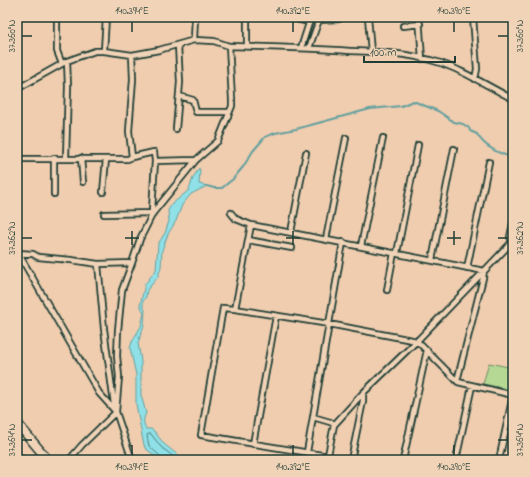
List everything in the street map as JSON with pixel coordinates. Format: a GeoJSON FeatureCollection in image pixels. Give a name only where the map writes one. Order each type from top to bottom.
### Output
{"type":"FeatureCollection","features":[{"type":"Feature","properties":{"kind":"highway"},"geometry":{"type":"LineString","coordinates":[[17,423],[48,460]]}},
{"type":"Feature","properties":{"kind":"street"},"geometry":{"type":"LineString","coordinates":[[56,17],[58,18],[58,51],[62,64]]}},
{"type":"Feature","properties":{"kind":"street"},"geometry":{"type":"LineString","coordinates":[[104,51],[106,17]]}},
{"type":"Feature","properties":{"kind":"street"},"geometry":{"type":"LineString","coordinates":[[194,40],[195,17]]}},
{"type":"Feature","properties":{"kind":"street"},"geometry":{"type":"LineString","coordinates":[[247,17],[247,46]]}},
{"type":"Feature","properties":{"kind":"street"},"geometry":{"type":"LineString","coordinates":[[288,17],[309,22]]}},
{"type":"Feature","properties":{"kind":"street"},"geometry":{"type":"LineString","coordinates":[[301,48],[311,17]]}},
{"type":"Feature","properties":{"kind":"street"},"geometry":{"type":"LineString","coordinates":[[308,48],[319,20],[343,17]]}},
{"type":"Feature","properties":{"kind":"street"},"geometry":{"type":"LineString","coordinates":[[368,17],[371,52]]}},
{"type":"Feature","properties":{"kind":"street"},"geometry":{"type":"LineString","coordinates":[[419,17],[422,59]]}},
{"type":"Feature","properties":{"kind":"street"},"geometry":{"type":"LineString","coordinates":[[473,17],[477,69],[475,79]]}},
{"type":"Feature","properties":{"kind":"street"},"geometry":{"type":"LineString","coordinates":[[403,26],[420,24]]}},
{"type":"Feature","properties":{"kind":"street"},"geometry":{"type":"LineString","coordinates":[[17,89],[67,61],[88,53],[104,51],[132,55],[194,40],[214,41],[229,46],[308,48],[371,52],[395,54],[422,59],[451,67],[513,100]]}},
{"type":"Feature","properties":{"kind":"street"},"geometry":{"type":"LineString","coordinates":[[176,129],[180,82],[178,45]]}},
{"type":"Feature","properties":{"kind":"street"},"geometry":{"type":"LineString","coordinates":[[69,460],[82,445],[116,412],[119,377],[117,356],[122,290],[140,239],[153,213],[196,160],[218,141],[232,106],[229,46]]}},
{"type":"Feature","properties":{"kind":"street"},"geometry":{"type":"LineString","coordinates":[[132,55],[133,79],[130,131],[132,157]]}},
{"type":"Feature","properties":{"kind":"street"},"geometry":{"type":"LineString","coordinates":[[66,158],[68,86],[67,61]]}},
{"type":"Feature","properties":{"kind":"street"},"geometry":{"type":"LineString","coordinates":[[179,96],[193,100],[196,112],[229,112]]}},
{"type":"Feature","properties":{"kind":"street"},"geometry":{"type":"LineString","coordinates":[[326,239],[346,138]]}},
{"type":"Feature","properties":{"kind":"street"},"geometry":{"type":"LineString","coordinates":[[361,246],[383,138]]}},
{"type":"Feature","properties":{"kind":"street"},"geometry":{"type":"LineString","coordinates":[[387,290],[418,145]]}},
{"type":"Feature","properties":{"kind":"street"},"geometry":{"type":"LineString","coordinates":[[432,260],[454,148]]}},
{"type":"Feature","properties":{"kind":"street"},"geometry":{"type":"LineString","coordinates":[[17,159],[128,159],[154,152],[153,213]]}},
{"type":"Feature","properties":{"kind":"street"},"geometry":{"type":"LineString","coordinates":[[291,232],[306,153]]}},
{"type":"Feature","properties":{"kind":"street"},"geometry":{"type":"LineString","coordinates":[[54,158],[54,194]]}},
{"type":"Feature","properties":{"kind":"street"},"geometry":{"type":"LineString","coordinates":[[81,158],[83,182]]}},
{"type":"Feature","properties":{"kind":"street"},"geometry":{"type":"LineString","coordinates":[[103,192],[106,159]]}},
{"type":"Feature","properties":{"kind":"street"},"geometry":{"type":"LineString","coordinates":[[155,161],[196,160]]}},
{"type":"Feature","properties":{"kind":"street"},"geometry":{"type":"LineString","coordinates":[[467,268],[489,162]]}},
{"type":"Feature","properties":{"kind":"street"},"geometry":{"type":"LineString","coordinates":[[104,214],[153,213]]}},
{"type":"Feature","properties":{"kind":"street"},"geometry":{"type":"LineString","coordinates":[[231,213],[236,219],[251,225],[484,271]]}},
{"type":"Feature","properties":{"kind":"street"},"geometry":{"type":"LineString","coordinates":[[499,460],[513,395],[472,386],[457,381],[417,341],[330,324],[235,309],[223,308],[201,435],[307,452],[328,458],[334,424],[363,393],[417,341],[513,241],[510,237],[513,223]]}},
{"type":"Feature","properties":{"kind":"street"},"geometry":{"type":"LineString","coordinates":[[235,309],[251,225]]}},
{"type":"Feature","properties":{"kind":"street"},"geometry":{"type":"LineString","coordinates":[[248,240],[292,248]]}},
{"type":"Feature","properties":{"kind":"street"},"geometry":{"type":"LineString","coordinates":[[307,452],[343,242]]}},
{"type":"Feature","properties":{"kind":"street"},"geometry":{"type":"LineString","coordinates":[[18,252],[33,254],[38,258],[71,260],[98,264],[132,263]]}},
{"type":"Feature","properties":{"kind":"street"},"geometry":{"type":"LineString","coordinates":[[18,252],[99,393],[116,412]]}},
{"type":"Feature","properties":{"kind":"street"},"geometry":{"type":"LineString","coordinates":[[98,264],[112,393],[116,412],[132,460]]}},
{"type":"Feature","properties":{"kind":"street"},"geometry":{"type":"LineString","coordinates":[[457,381],[484,271]]}},
{"type":"Feature","properties":{"kind":"street"},"geometry":{"type":"LineString","coordinates":[[253,444],[276,316]]}},
{"type":"Feature","properties":{"kind":"street"},"geometry":{"type":"LineString","coordinates":[[403,460],[427,350]]}},
{"type":"Feature","properties":{"kind":"street"},"geometry":{"type":"LineString","coordinates":[[456,460],[472,386]]}},
{"type":"Feature","properties":{"kind":"street"},"geometry":{"type":"LineString","coordinates":[[351,460],[363,401],[363,393]]}},
{"type":"Feature","properties":{"kind":"street"},"geometry":{"type":"LineString","coordinates":[[313,417],[334,424]]}},
{"type":"Feature","properties":{"kind":"street"},"geometry":{"type":"LineString","coordinates":[[17,455],[24,460]]}},
{"type":"Feature","properties":{"kind":"green space"},"geometry":{"type":"Polygon","coordinates":[[[489,363],[513,368],[513,390],[483,384],[489,363]]]}},
{"type":"Feature","properties":{"kind":"water"},"geometry":{"type":"Polygon","coordinates":[[[199,168],[199,184],[207,186],[191,194],[182,205],[162,250],[161,267],[158,277],[147,290],[146,297],[143,301],[145,310],[144,325],[138,343],[141,361],[141,395],[146,413],[144,425],[146,429],[151,429],[154,431],[164,444],[184,460],[160,460],[145,448],[143,441],[136,404],[136,375],[130,348],[141,326],[144,313],[140,305],[145,284],[156,270],[158,244],[165,233],[169,221],[168,210],[172,204],[189,190],[193,178],[199,168]]]}},
{"type":"Feature","properties":{"kind":"waterway"},"geometry":{"type":"LineString","coordinates":[[207,186],[222,188],[233,179],[265,137],[275,133],[296,129],[370,109],[401,106],[413,101],[438,111],[454,122],[463,124],[469,128],[470,131],[477,134],[488,146],[513,158]]}}]}
